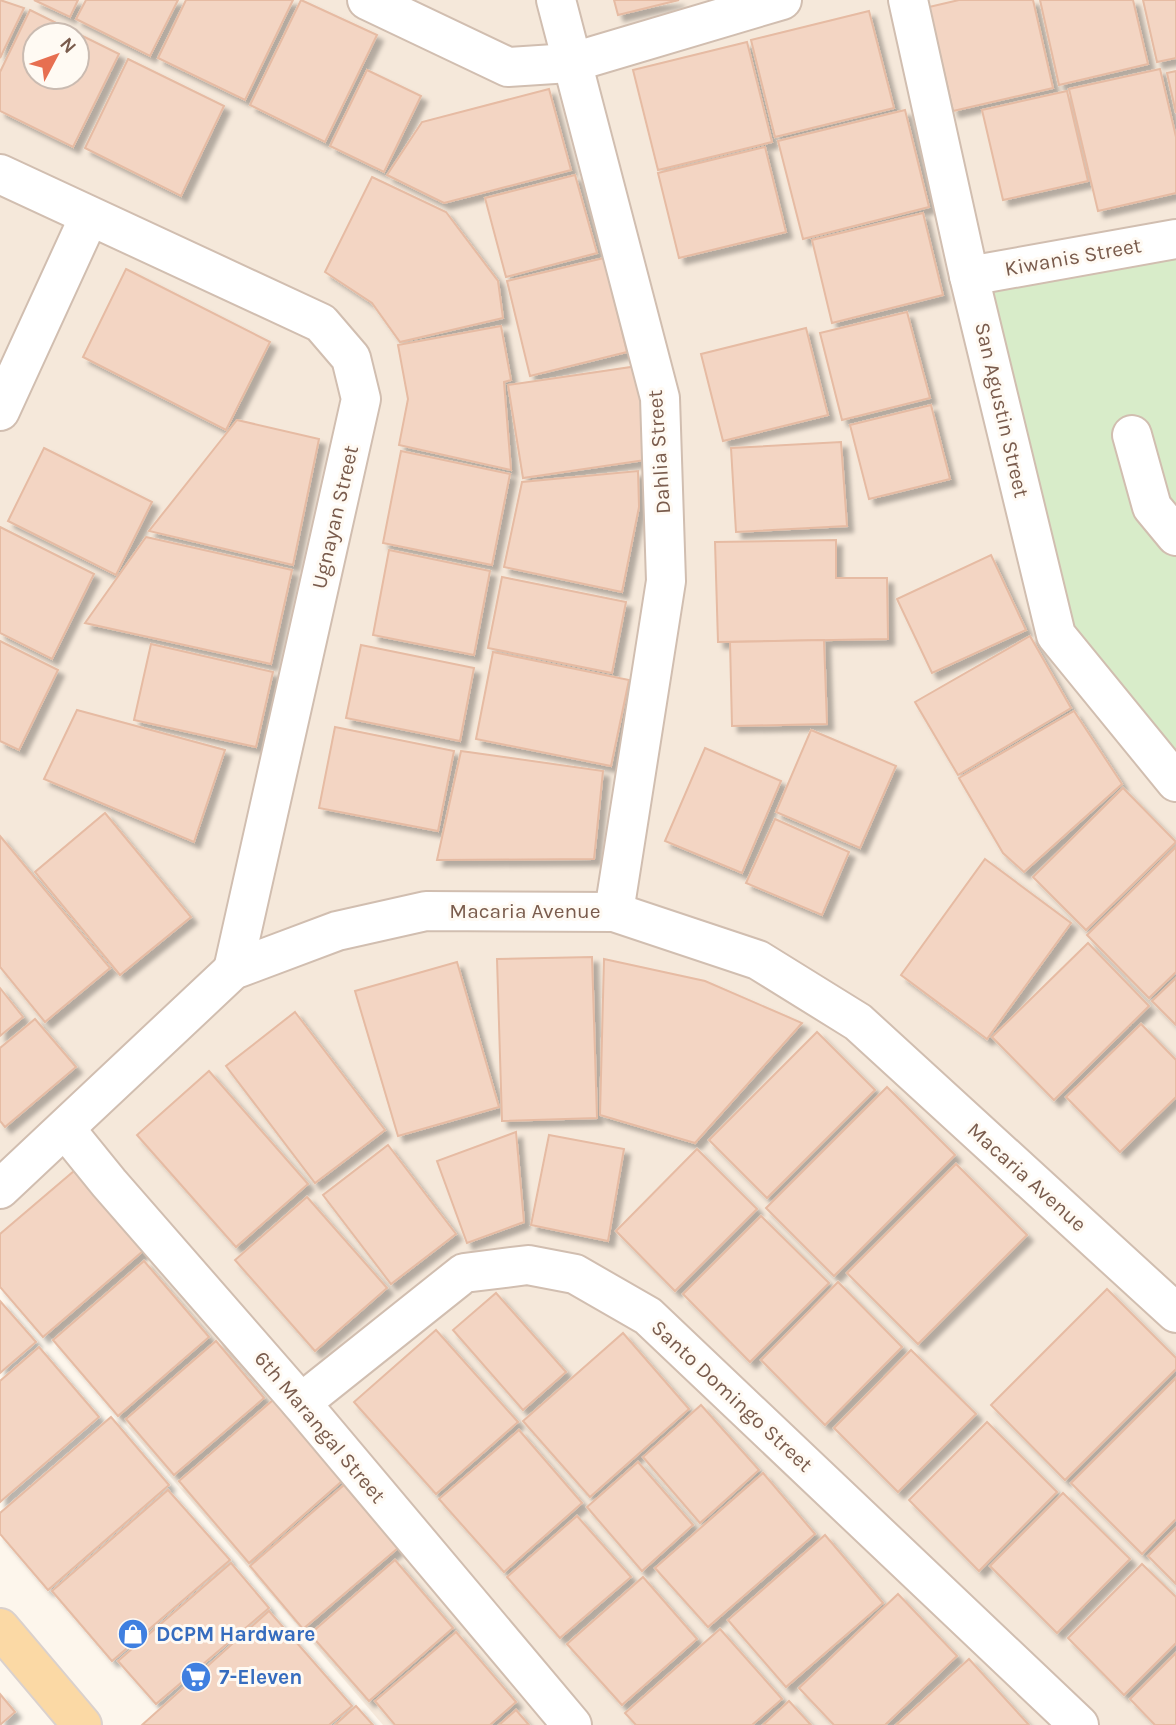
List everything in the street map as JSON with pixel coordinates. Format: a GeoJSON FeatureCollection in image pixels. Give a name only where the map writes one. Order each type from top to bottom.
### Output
{"type":"FeatureCollection","features":[{"type":"Feature","properties":{"kind":"main road"},"geometry":{"type":"LineString","coordinates":[[0,1628],[82,1725]]}},
{"type":"Feature","properties":{"kind":"street"},"geometry":{"type":"LineString","coordinates":[[367,0],[508,67],[570,63],[782,0]]}},
{"type":"Feature","properties":{"kind":"street","name":"Dahlia Street"},"geometry":{"type":"LineString","coordinates":[[556,0],[570,63],[660,398],[666,581],[614,912]]}},
{"type":"Feature","properties":{"kind":"street","name":"San Agustin Street"},"geometry":{"type":"LineString","coordinates":[[908,0],[969,276],[1056,635],[1176,782]]}},
{"type":"Feature","properties":{"kind":"street","name":"Ugnayan Street"},"geometry":{"type":"LineString","coordinates":[[0,174],[321,323],[351,358],[361,399],[233,970]]}},
{"type":"Feature","properties":{"kind":"street"},"geometry":{"type":"LineString","coordinates":[[0,411],[89,217]]}},
{"type":"Feature","properties":{"kind":"street","name":"Kiwanis Street"},"geometry":{"type":"LineString","coordinates":[[969,276],[1176,239]]}},
{"type":"Feature","properties":{"kind":"street"},"geometry":{"type":"LineString","coordinates":[[1132,435],[1152,507],[1176,537]]}},
{"type":"Feature","properties":{"kind":"street","name":"Macaria Avenue"},"geometry":{"type":"LineString","coordinates":[[0,1189],[233,970],[337,931],[426,911],[614,912],[758,960],[858,1022],[1176,1312]]}},
{"type":"Feature","properties":{"kind":"street","name":"6th Marangal Street"},"geometry":{"type":"LineString","coordinates":[[66,1129],[108,1183],[301,1403],[572,1725]]}},
{"type":"Feature","properties":{"kind":"street","name":"Santo Domingo Street"},"geometry":{"type":"LineString","coordinates":[[301,1403],[464,1273],[528,1265],[575,1274],[648,1316],[1079,1725]]}},
{"type":"Feature","properties":{"kind":"shaded area"},"geometry":{"type":"Polygon","coordinates":[[[0,0],[1176,0],[1176,1725],[383,1725],[0,1278],[0,0]]]}},
{"type":"Feature","properties":{"kind":"green space"},"geometry":{"type":"Polygon","coordinates":[[[1176,239],[1176,782],[1056,635],[969,276],[1176,239]]]}},
{"type":"Feature","properties":{"kind":"building"},"geometry":{"type":"Polygon","coordinates":[[[0,0],[24,8],[0,58],[0,0]]]}},
{"type":"Feature","properties":{"kind":"building"},"geometry":{"type":"Polygon","coordinates":[[[34,0],[78,0],[70,17],[34,0]]]}},
{"type":"Feature","properties":{"kind":"building"},"geometry":{"type":"Polygon","coordinates":[[[86,0],[178,0],[150,56],[91,26],[91,21],[76,19],[86,0]]]}},
{"type":"Feature","properties":{"kind":"building"},"geometry":{"type":"Polygon","coordinates":[[[186,0],[293,0],[245,100],[158,58],[186,0]]]}},
{"type":"Feature","properties":{"kind":"building"},"geometry":{"type":"Polygon","coordinates":[[[301,0],[377,35],[325,142],[250,105],[301,0]]]}},
{"type":"Feature","properties":{"kind":"building"},"geometry":{"type":"Polygon","coordinates":[[[614,0],[679,0],[618,15],[614,0]]]}},
{"type":"Feature","properties":{"kind":"building"},"geometry":{"type":"Polygon","coordinates":[[[959,0],[1033,0],[1053,88],[953,111],[929,7],[959,0]]]}},
{"type":"Feature","properties":{"kind":"building"},"geometry":{"type":"Polygon","coordinates":[[[1040,0],[1133,0],[1148,64],[1059,85],[1040,0]]]}},
{"type":"Feature","properties":{"kind":"building"},"geometry":{"type":"Polygon","coordinates":[[[1143,0],[1176,0],[1176,58],[1157,62],[1143,0]]]}},
{"type":"Feature","properties":{"kind":"building"},"geometry":{"type":"Polygon","coordinates":[[[30,10],[52,21],[25,21],[30,10]]]}},
{"type":"Feature","properties":{"kind":"building"},"geometry":{"type":"Polygon","coordinates":[[[869,11],[894,108],[775,137],[751,40],[869,11]]]}},
{"type":"Feature","properties":{"kind":"building"},"geometry":{"type":"Polygon","coordinates":[[[21,29],[21,91],[91,91],[91,40],[119,54],[73,147],[0,111],[0,72],[21,29]]]}},
{"type":"Feature","properties":{"kind":"building"},"geometry":{"type":"Polygon","coordinates":[[[747,42],[772,142],[658,170],[633,70],[747,42]]]}},
{"type":"Feature","properties":{"kind":"building"},"geometry":{"type":"Polygon","coordinates":[[[128,59],[224,106],[181,196],[85,148],[128,59]]]}},
{"type":"Feature","properties":{"kind":"building"},"geometry":{"type":"Polygon","coordinates":[[[1160,69],[1176,137],[1176,193],[1098,211],[1069,89],[1160,69]]]}},
{"type":"Feature","properties":{"kind":"building"},"geometry":{"type":"Polygon","coordinates":[[[367,70],[421,96],[384,172],[330,146],[367,70]]]}},
{"type":"Feature","properties":{"kind":"building"},"geometry":{"type":"Polygon","coordinates":[[[1176,71],[1176,113],[1167,73],[1176,71]]]}},
{"type":"Feature","properties":{"kind":"building"},"geometry":{"type":"Polygon","coordinates":[[[549,89],[571,170],[444,203],[387,175],[422,122],[549,89]]]}},
{"type":"Feature","properties":{"kind":"building"},"geometry":{"type":"Polygon","coordinates":[[[1067,91],[1088,181],[1003,200],[982,110],[1067,91]]]}},
{"type":"Feature","properties":{"kind":"building"},"geometry":{"type":"Polygon","coordinates":[[[905,110],[929,207],[803,239],[778,141],[905,110]]]}},
{"type":"Feature","properties":{"kind":"building"},"geometry":{"type":"Polygon","coordinates":[[[765,147],[786,232],[679,258],[658,173],[765,147]]]}},
{"type":"Feature","properties":{"kind":"building"},"geometry":{"type":"Polygon","coordinates":[[[575,175],[597,253],[506,277],[485,198],[575,175]]]}},
{"type":"Feature","properties":{"kind":"building"},"geometry":{"type":"Polygon","coordinates":[[[372,177],[446,212],[498,281],[503,318],[400,342],[372,303],[325,272],[372,177]]]}},
{"type":"Feature","properties":{"kind":"building"},"geometry":{"type":"Polygon","coordinates":[[[923,213],[943,295],[832,323],[812,240],[923,213]]]}},
{"type":"Feature","properties":{"kind":"building"},"geometry":{"type":"Polygon","coordinates":[[[604,258],[627,352],[530,376],[507,281],[604,258]]]}},
{"type":"Feature","properties":{"kind":"building"},"geometry":{"type":"Polygon","coordinates":[[[126,269],[270,342],[226,430],[83,357],[126,269]]]}},
{"type":"Feature","properties":{"kind":"building"},"geometry":{"type":"Polygon","coordinates":[[[907,312],[930,398],[842,420],[820,333],[907,312]]]}},
{"type":"Feature","properties":{"kind":"building"},"geometry":{"type":"Polygon","coordinates":[[[501,326],[511,380],[504,382],[511,470],[399,445],[408,399],[398,345],[501,326]]]}},
{"type":"Feature","properties":{"kind":"building"},"geometry":{"type":"Polygon","coordinates":[[[806,328],[828,415],[723,441],[701,354],[806,328]]]}},
{"type":"Feature","properties":{"kind":"building"},"geometry":{"type":"Polygon","coordinates":[[[638,366],[652,459],[523,478],[508,385],[638,366]]]}},
{"type":"Feature","properties":{"kind":"building"},"geometry":{"type":"Polygon","coordinates":[[[931,405],[950,479],[869,499],[850,425],[931,405]]]}},
{"type":"Feature","properties":{"kind":"building"},"geometry":{"type":"Polygon","coordinates":[[[237,420],[319,439],[293,565],[149,531],[237,420]]]}},
{"type":"Feature","properties":{"kind":"building"},"geometry":{"type":"Polygon","coordinates":[[[841,442],[847,526],[736,532],[731,448],[841,442]]]}},
{"type":"Feature","properties":{"kind":"building"},"geometry":{"type":"Polygon","coordinates":[[[44,448],[152,502],[116,575],[8,521],[44,448]]]}},
{"type":"Feature","properties":{"kind":"building"},"geometry":{"type":"Polygon","coordinates":[[[401,451],[510,474],[492,565],[383,543],[401,451]]]}},
{"type":"Feature","properties":{"kind":"building"},"geometry":{"type":"Polygon","coordinates":[[[638,471],[639,507],[622,592],[504,567],[522,482],[638,471]]]}},
{"type":"Feature","properties":{"kind":"building"},"geometry":{"type":"Polygon","coordinates":[[[0,527],[94,574],[52,659],[0,633],[0,527]]]}},
{"type":"Feature","properties":{"kind":"building"},"geometry":{"type":"Polygon","coordinates":[[[146,537],[292,570],[271,664],[85,623],[146,537]]]}},
{"type":"Feature","properties":{"kind":"building"},"geometry":{"type":"Polygon","coordinates":[[[836,540],[836,578],[887,578],[888,639],[718,642],[715,542],[836,540]]]}},
{"type":"Feature","properties":{"kind":"building"},"geometry":{"type":"Polygon","coordinates":[[[389,550],[490,571],[474,655],[373,635],[389,550]]]}},
{"type":"Feature","properties":{"kind":"building"},"geometry":{"type":"Polygon","coordinates":[[[991,555],[1026,630],[932,673],[897,599],[991,555]]]}},
{"type":"Feature","properties":{"kind":"building"},"geometry":{"type":"Polygon","coordinates":[[[502,577],[626,602],[612,673],[488,648],[502,577]]]}},
{"type":"Feature","properties":{"kind":"building"},"geometry":{"type":"Polygon","coordinates":[[[1030,636],[1071,708],[958,775],[915,702],[1030,636]]]}},
{"type":"Feature","properties":{"kind":"building"},"geometry":{"type":"Polygon","coordinates":[[[824,640],[827,724],[732,726],[730,642],[824,640]]]}},
{"type":"Feature","properties":{"kind":"building"},"geometry":{"type":"Polygon","coordinates":[[[0,641],[58,670],[19,750],[0,741],[0,641]]]}},
{"type":"Feature","properties":{"kind":"building"},"geometry":{"type":"Polygon","coordinates":[[[151,644],[273,672],[256,747],[134,720],[151,644]]]}},
{"type":"Feature","properties":{"kind":"building"},"geometry":{"type":"Polygon","coordinates":[[[361,645],[474,668],[460,741],[346,718],[361,645]]]}},
{"type":"Feature","properties":{"kind":"building"},"geometry":{"type":"Polygon","coordinates":[[[493,652],[629,680],[611,766],[476,739],[493,652]]]}},
{"type":"Feature","properties":{"kind":"building"},"geometry":{"type":"Polygon","coordinates":[[[77,710],[225,750],[194,842],[44,779],[77,710]]]}},
{"type":"Feature","properties":{"kind":"building"},"geometry":{"type":"Polygon","coordinates":[[[1074,711],[1122,784],[1024,872],[1003,853],[959,778],[1074,711]]]}},
{"type":"Feature","properties":{"kind":"building"},"geometry":{"type":"Polygon","coordinates":[[[335,727],[454,751],[438,831],[319,808],[335,727]]]}},
{"type":"Feature","properties":{"kind":"building"},"geometry":{"type":"Polygon","coordinates":[[[811,730],[896,766],[860,848],[776,812],[811,730]]]}},
{"type":"Feature","properties":{"kind":"building"},"geometry":{"type":"Polygon","coordinates":[[[705,748],[781,781],[742,873],[665,841],[705,748]]]}},
{"type":"Feature","properties":{"kind":"building"},"geometry":{"type":"Polygon","coordinates":[[[461,751],[603,771],[594,859],[437,860],[461,751]]]}},
{"type":"Feature","properties":{"kind":"building"},"geometry":{"type":"Polygon","coordinates":[[[1123,788],[1176,842],[1086,930],[1033,877],[1123,788]]]}},
{"type":"Feature","properties":{"kind":"building"},"geometry":{"type":"Polygon","coordinates":[[[105,813],[191,917],[120,975],[35,872],[105,813]]]}},
{"type":"Feature","properties":{"kind":"building"},"geometry":{"type":"Polygon","coordinates":[[[775,819],[849,852],[822,915],[746,883],[775,819]]]}},
{"type":"Feature","properties":{"kind":"building"},"geometry":{"type":"Polygon","coordinates":[[[0,836],[110,968],[45,1022],[0,967],[0,836]]]}},
{"type":"Feature","properties":{"kind":"building"},"geometry":{"type":"Polygon","coordinates":[[[1176,847],[1176,972],[1149,998],[1087,935],[1176,847]]]}},
{"type":"Feature","properties":{"kind":"building"},"geometry":{"type":"Polygon","coordinates":[[[985,859],[1071,923],[987,1039],[901,975],[985,859]]]}},
{"type":"Feature","properties":{"kind":"building"},"geometry":{"type":"Polygon","coordinates":[[[1088,943],[1149,1006],[1054,1100],[992,1037],[1088,943]]]}},
{"type":"Feature","properties":{"kind":"building"},"geometry":{"type":"Polygon","coordinates":[[[592,957],[597,1118],[502,1121],[497,959],[592,957]]]}},
{"type":"Feature","properties":{"kind":"building"},"geometry":{"type":"Polygon","coordinates":[[[604,959],[705,981],[802,1023],[695,1143],[600,1115],[604,959]]]}},
{"type":"Feature","properties":{"kind":"building"},"geometry":{"type":"Polygon","coordinates":[[[457,962],[499,1107],[398,1136],[355,991],[457,962]]]}},
{"type":"Feature","properties":{"kind":"building"},"geometry":{"type":"Polygon","coordinates":[[[1176,978],[1176,1025],[1152,1001],[1176,978]]]}},
{"type":"Feature","properties":{"kind":"building"},"geometry":{"type":"Polygon","coordinates":[[[0,988],[23,1017],[0,1036],[0,988]]]}},
{"type":"Feature","properties":{"kind":"building"},"geometry":{"type":"Polygon","coordinates":[[[295,1012],[385,1130],[315,1183],[226,1066],[295,1012]]]}},
{"type":"Feature","properties":{"kind":"building"},"geometry":{"type":"Polygon","coordinates":[[[35,1019],[76,1067],[5,1127],[0,1121],[0,1048],[35,1019]]]}},
{"type":"Feature","properties":{"kind":"building"},"geometry":{"type":"Polygon","coordinates":[[[1141,1024],[1176,1060],[1176,1097],[1120,1152],[1066,1097],[1141,1024]]]}},
{"type":"Feature","properties":{"kind":"building"},"geometry":{"type":"Polygon","coordinates":[[[817,1032],[875,1090],[767,1198],[709,1140],[817,1032]]]}},
{"type":"Feature","properties":{"kind":"building"},"geometry":{"type":"Polygon","coordinates":[[[209,1071],[308,1184],[236,1247],[137,1135],[209,1071]]]}},
{"type":"Feature","properties":{"kind":"building"},"geometry":{"type":"Polygon","coordinates":[[[887,1087],[955,1155],[834,1276],[766,1208],[887,1087]]]}},
{"type":"Feature","properties":{"kind":"building"},"geometry":{"type":"Polygon","coordinates":[[[516,1132],[524,1222],[467,1243],[437,1161],[516,1132]]]}},
{"type":"Feature","properties":{"kind":"building"},"geometry":{"type":"Polygon","coordinates":[[[549,1135],[624,1149],[608,1241],[531,1225],[549,1135]]]}},
{"type":"Feature","properties":{"kind":"building"},"geometry":{"type":"Polygon","coordinates":[[[388,1145],[456,1234],[391,1284],[323,1195],[388,1145]]]}},
{"type":"Feature","properties":{"kind":"building"},"geometry":{"type":"Polygon","coordinates":[[[697,1149],[757,1209],[675,1291],[616,1231],[697,1149]]]}},
{"type":"Feature","properties":{"kind":"building"},"geometry":{"type":"Polygon","coordinates":[[[956,1164],[1027,1235],[918,1344],[847,1273],[956,1164]]]}},
{"type":"Feature","properties":{"kind":"building"},"geometry":{"type":"Polygon","coordinates":[[[74,1171],[143,1251],[43,1337],[0,1287],[0,1234],[74,1171]]]}},
{"type":"Feature","properties":{"kind":"building"},"geometry":{"type":"Polygon","coordinates":[[[307,1197],[387,1288],[315,1351],[235,1260],[307,1197]]]}},
{"type":"Feature","properties":{"kind":"building"},"geometry":{"type":"Polygon","coordinates":[[[761,1216],[829,1283],[750,1362],[683,1294],[761,1216]]]}},
{"type":"Feature","properties":{"kind":"building"},"geometry":{"type":"Polygon","coordinates":[[[144,1261],[209,1337],[118,1416],[53,1340],[144,1261]]]}},
{"type":"Feature","properties":{"kind":"building"},"geometry":{"type":"Polygon","coordinates":[[[838,1282],[902,1347],[825,1425],[761,1360],[838,1282]]]}},
{"type":"Feature","properties":{"kind":"building"},"geometry":{"type":"Polygon","coordinates":[[[1107,1289],[1176,1358],[1176,1369],[1065,1480],[991,1405],[1107,1289]]]}},
{"type":"Feature","properties":{"kind":"building"},"geometry":{"type":"Polygon","coordinates":[[[496,1293],[566,1372],[523,1410],[453,1330],[496,1293]]]}},
{"type":"Feature","properties":{"kind":"building"},"geometry":{"type":"Polygon","coordinates":[[[0,1301],[36,1342],[0,1373],[0,1301]]]}},
{"type":"Feature","properties":{"kind":"building"},"geometry":{"type":"Polygon","coordinates":[[[436,1330],[518,1422],[436,1494],[354,1402],[436,1330]]]}},
{"type":"Feature","properties":{"kind":"building"},"geometry":{"type":"Polygon","coordinates":[[[623,1333],[689,1409],[590,1497],[523,1421],[623,1333]]]}},
{"type":"Feature","properties":{"kind":"building"},"geometry":{"type":"Polygon","coordinates":[[[216,1341],[264,1398],[174,1475],[126,1419],[216,1341]]]}},
{"type":"Feature","properties":{"kind":"building"},"geometry":{"type":"Polygon","coordinates":[[[39,1347],[99,1417],[0,1502],[0,1381],[39,1347]]]}},
{"type":"Feature","properties":{"kind":"building"},"geometry":{"type":"Polygon","coordinates":[[[911,1350],[976,1414],[898,1492],[834,1428],[911,1350]]]}},
{"type":"Feature","properties":{"kind":"building"},"geometry":{"type":"Polygon","coordinates":[[[1176,1378],[1176,1519],[1142,1554],[1071,1483],[1176,1378]]]}},
{"type":"Feature","properties":{"kind":"building"},"geometry":{"type":"Polygon","coordinates":[[[273,1400],[342,1481],[249,1563],[179,1481],[273,1400]]]}},
{"type":"Feature","properties":{"kind":"building"},"geometry":{"type":"Polygon","coordinates":[[[701,1405],[759,1470],[700,1523],[643,1457],[701,1405]]]}},
{"type":"Feature","properties":{"kind":"building"},"geometry":{"type":"Polygon","coordinates":[[[111,1417],[169,1485],[48,1590],[0,1534],[0,1513],[111,1417]]]}},
{"type":"Feature","properties":{"kind":"building"},"geometry":{"type":"Polygon","coordinates":[[[987,1422],[1057,1492],[979,1571],[909,1500],[987,1422]]]}},
{"type":"Feature","properties":{"kind":"building"},"geometry":{"type":"Polygon","coordinates":[[[519,1430],[582,1503],[504,1572],[439,1499],[519,1430]]]}},
{"type":"Feature","properties":{"kind":"building"},"geometry":{"type":"Polygon","coordinates":[[[638,1462],[693,1525],[642,1571],[587,1507],[638,1462]]]}},
{"type":"Feature","properties":{"kind":"building"},"geometry":{"type":"Polygon","coordinates":[[[763,1473],[815,1534],[708,1627],[655,1568],[763,1473]]]}},
{"type":"Feature","properties":{"kind":"building"},"geometry":{"type":"Polygon","coordinates":[[[344,1485],[398,1548],[303,1629],[250,1566],[344,1485]]]}},
{"type":"Feature","properties":{"kind":"building"},"geometry":{"type":"Polygon","coordinates":[[[168,1490],[230,1560],[112,1661],[52,1591],[168,1490]]]}},
{"type":"Feature","properties":{"kind":"building"},"geometry":{"type":"Polygon","coordinates":[[[1063,1493],[1130,1559],[1057,1633],[990,1566],[1063,1493]]]}},
{"type":"Feature","properties":{"kind":"building"},"geometry":{"type":"Polygon","coordinates":[[[577,1516],[631,1577],[560,1638],[507,1577],[577,1516]]]}},
{"type":"Feature","properties":{"kind":"building"},"geometry":{"type":"Polygon","coordinates":[[[1176,1528],[1176,1584],[1148,1556],[1176,1528]]]}},
{"type":"Feature","properties":{"kind":"building"},"geometry":{"type":"Polygon","coordinates":[[[825,1535],[883,1603],[786,1687],[728,1620],[825,1535]]]}},
{"type":"Feature","properties":{"kind":"building"},"geometry":{"type":"Polygon","coordinates":[[[395,1560],[453,1628],[369,1701],[310,1634],[395,1560]]]}},
{"type":"Feature","properties":{"kind":"building"},"geometry":{"type":"Polygon","coordinates":[[[231,1563],[269,1608],[156,1704],[118,1661],[231,1563]]]}},
{"type":"Feature","properties":{"kind":"building"},"geometry":{"type":"Polygon","coordinates":[[[1142,1564],[1176,1597],[1176,1643],[1124,1695],[1068,1638],[1142,1564]]]}},
{"type":"Feature","properties":{"kind":"building"},"geometry":{"type":"Polygon","coordinates":[[[643,1577],[697,1639],[622,1705],[567,1644],[643,1577]]]}},
{"type":"Feature","properties":{"kind":"building"},"geometry":{"type":"Polygon","coordinates":[[[898,1594],[957,1656],[885,1725],[834,1725],[799,1688],[898,1594]]]}},
{"type":"Feature","properties":{"kind":"building"},"geometry":{"type":"Polygon","coordinates":[[[269,1611],[352,1706],[329,1725],[142,1725],[269,1611]]]}},
{"type":"Feature","properties":{"kind":"building"},"geometry":{"type":"Polygon","coordinates":[[[720,1629],[782,1699],[752,1725],[636,1725],[625,1713],[720,1629]]]}},
{"type":"Feature","properties":{"kind":"building"},"geometry":{"type":"Polygon","coordinates":[[[456,1632],[516,1702],[490,1725],[395,1725],[375,1701],[456,1632]]]}},
{"type":"Feature","properties":{"kind":"building"},"geometry":{"type":"Polygon","coordinates":[[[1176,1653],[1176,1725],[1155,1725],[1130,1699],[1176,1653]]]}},
{"type":"Feature","properties":{"kind":"building"},"geometry":{"type":"Polygon","coordinates":[[[969,1659],[1029,1725],[896,1725],[969,1659]]]}},
{"type":"Feature","properties":{"kind":"building"},"geometry":{"type":"Polygon","coordinates":[[[0,1694],[15,1712],[0,1725],[0,1694]]]}},
{"type":"Feature","properties":{"kind":"building"},"geometry":{"type":"Polygon","coordinates":[[[789,1701],[811,1725],[763,1725],[789,1701]]]}},
{"type":"Feature","properties":{"kind":"building"},"geometry":{"type":"Polygon","coordinates":[[[356,1706],[373,1725],[335,1725],[356,1706]]]}},
{"type":"Feature","properties":{"kind":"building"},"geometry":{"type":"Polygon","coordinates":[[[516,1710],[529,1725],[499,1725],[516,1710]]]}},
{"type":"Feature","properties":{"kind":"place","name":"DCPM Hardware"},"geometry":{"type":"Point","coordinates":[133,1634]}},
{"type":"Feature","properties":{"kind":"place","name":"7-Eleven"},"geometry":{"type":"Point","coordinates":[196,1677]}}]}
